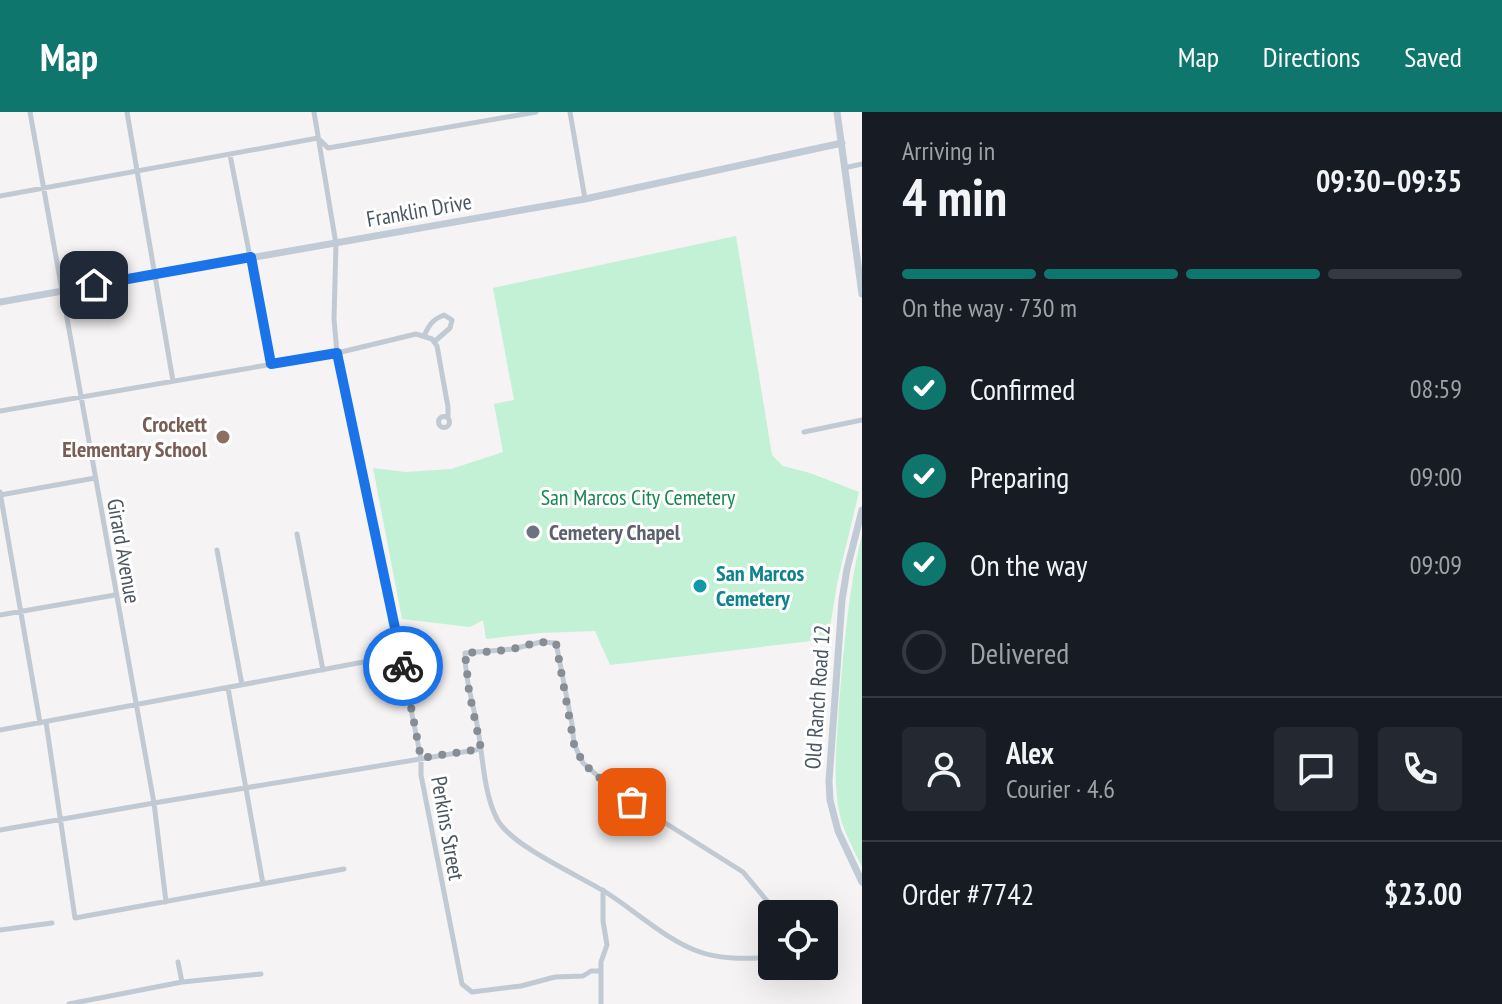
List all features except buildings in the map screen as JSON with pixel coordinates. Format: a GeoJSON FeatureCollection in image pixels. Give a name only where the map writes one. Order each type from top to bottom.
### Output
{"type":"FeatureCollection","features":[{"type":"Feature","properties":{"kind":"street","name":"Girard Avenue"},"geometry":{"type":"LineString","coordinates":[[30,112],[154,803],[166,902]]}},
{"type":"Feature","properties":{"kind":"street"},"geometry":{"type":"LineString","coordinates":[[127,112],[173,381]]}},
{"type":"Feature","properties":{"kind":"street","name":"Perkins Street"},"geometry":{"type":"LineString","coordinates":[[314,112],[336,244],[334,319],[337,353],[401,655],[462,984],[472,992],[601,971]]}},
{"type":"Feature","properties":{"kind":"street"},"geometry":{"type":"LineString","coordinates":[[0,196],[318,138],[328,148],[536,112]]}},
{"type":"Feature","properties":{"kind":"street"},"geometry":{"type":"LineString","coordinates":[[570,112],[585,199]]}},
{"type":"Feature","properties":{"kind":"street"},"geometry":{"type":"LineString","coordinates":[[837,112],[862,294]]}},
{"type":"Feature","properties":{"kind":"street","name":"Franklin Drive"},"geometry":{"type":"LineString","coordinates":[[0,302],[585,199],[842,143]]}},
{"type":"Feature","properties":{"kind":"street"},"geometry":{"type":"LineString","coordinates":[[230,155],[271,364]]}},
{"type":"Feature","properties":{"kind":"street"},"geometry":{"type":"LineString","coordinates":[[844,168],[862,164]]}},
{"type":"Feature","properties":{"kind":"street"},"geometry":{"type":"LineString","coordinates":[[424,336],[437,317],[448,316],[452,320],[450,328],[434,342]]}},
{"type":"Feature","properties":{"kind":"street"},"geometry":{"type":"LineString","coordinates":[[0,411],[337,353],[416,334],[437,346],[448,418]]}},
{"type":"Feature","properties":{"kind":"street"},"geometry":{"type":"LineString","coordinates":[[804,432],[862,420]]}},
{"type":"Feature","properties":{"kind":"street"},"geometry":{"type":"LineString","coordinates":[[95,478],[0,494],[61,819],[75,918],[344,869]]}},
{"type":"Feature","properties":{"kind":"street","name":"Old Ranch Road 12"},"geometry":{"type":"LineString","coordinates":[[862,510],[842,600],[829,781],[838,831],[862,882]]}},
{"type":"Feature","properties":{"kind":"street"},"geometry":{"type":"LineString","coordinates":[[297,534],[323,670]]}},
{"type":"Feature","properties":{"kind":"street"},"geometry":{"type":"LineString","coordinates":[[217,550],[242,685]]}},
{"type":"Feature","properties":{"kind":"street"},"geometry":{"type":"LineString","coordinates":[[0,615],[115,595]]}},
{"type":"Feature","properties":{"kind":"street"},"geometry":{"type":"LineString","coordinates":[[758,958],[725,957],[702,953],[683,945],[603,890],[520,842],[498,822],[489,799],[465,653],[513,649],[530,643],[556,643],[574,744],[583,763],[632,802],[743,872],[766,900]]}},
{"type":"Feature","properties":{"kind":"street"},"geometry":{"type":"LineString","coordinates":[[0,730],[401,655]]}},
{"type":"Feature","properties":{"kind":"street"},"geometry":{"type":"LineString","coordinates":[[228,688],[263,884]]}},
{"type":"Feature","properties":{"kind":"street"},"geometry":{"type":"LineString","coordinates":[[0,830],[481,749]]}},
{"type":"Feature","properties":{"kind":"street"},"geometry":{"type":"LineString","coordinates":[[601,1004],[601,962],[607,945],[603,890]]}},
{"type":"Feature","properties":{"kind":"street"},"geometry":{"type":"LineString","coordinates":[[0,930],[52,923]]}},
{"type":"Feature","properties":{"kind":"street"},"geometry":{"type":"LineString","coordinates":[[178,962],[182,982]]}},
{"type":"Feature","properties":{"kind":"street"},"geometry":{"type":"LineString","coordinates":[[69,1004],[182,982],[261,974]]}},
{"type":"Feature","properties":{"kind":"green space","name":"San Marcos City Cemetery"},"geometry":{"type":"Polygon","coordinates":[[[736,236],[772,455],[783,466],[859,492],[838,579],[828,639],[610,665],[595,631],[486,639],[483,620],[470,627],[402,619],[373,468],[406,472],[451,469],[503,452],[494,404],[514,400],[493,288],[736,236]]]}},
{"type":"Feature","properties":{"kind":"green space"},"geometry":{"type":"Polygon","coordinates":[[[862,534],[862,867],[840,816],[836,747],[845,641],[862,534]]]}},
{"type":"Feature","properties":{"kind":"way so far"},"geometry":{"type":"LineString","coordinates":[[403,666],[421,758],[481,749],[465,668],[465,653],[513,649],[530,643],[556,643],[574,744],[583,763],[632,802]]}},
{"type":"Feature","properties":{"kind":"place","name":"Crockett Elementary School"},"geometry":{"type":"Point","coordinates":[223,437]}},
{"type":"Feature","properties":{"kind":"place","name":"Cemetery Chapel"},"geometry":{"type":"Point","coordinates":[533,532]}},
{"type":"Feature","properties":{"kind":"place","name":"San Marcos Cemetery"},"geometry":{"type":"Point","coordinates":[700,586]}},
{"type":"Feature","properties":{"kind":"route"},"geometry":{"type":"LineString","coordinates":[[94,285],[251,257],[271,364],[337,353],[403,666]]}}]}
